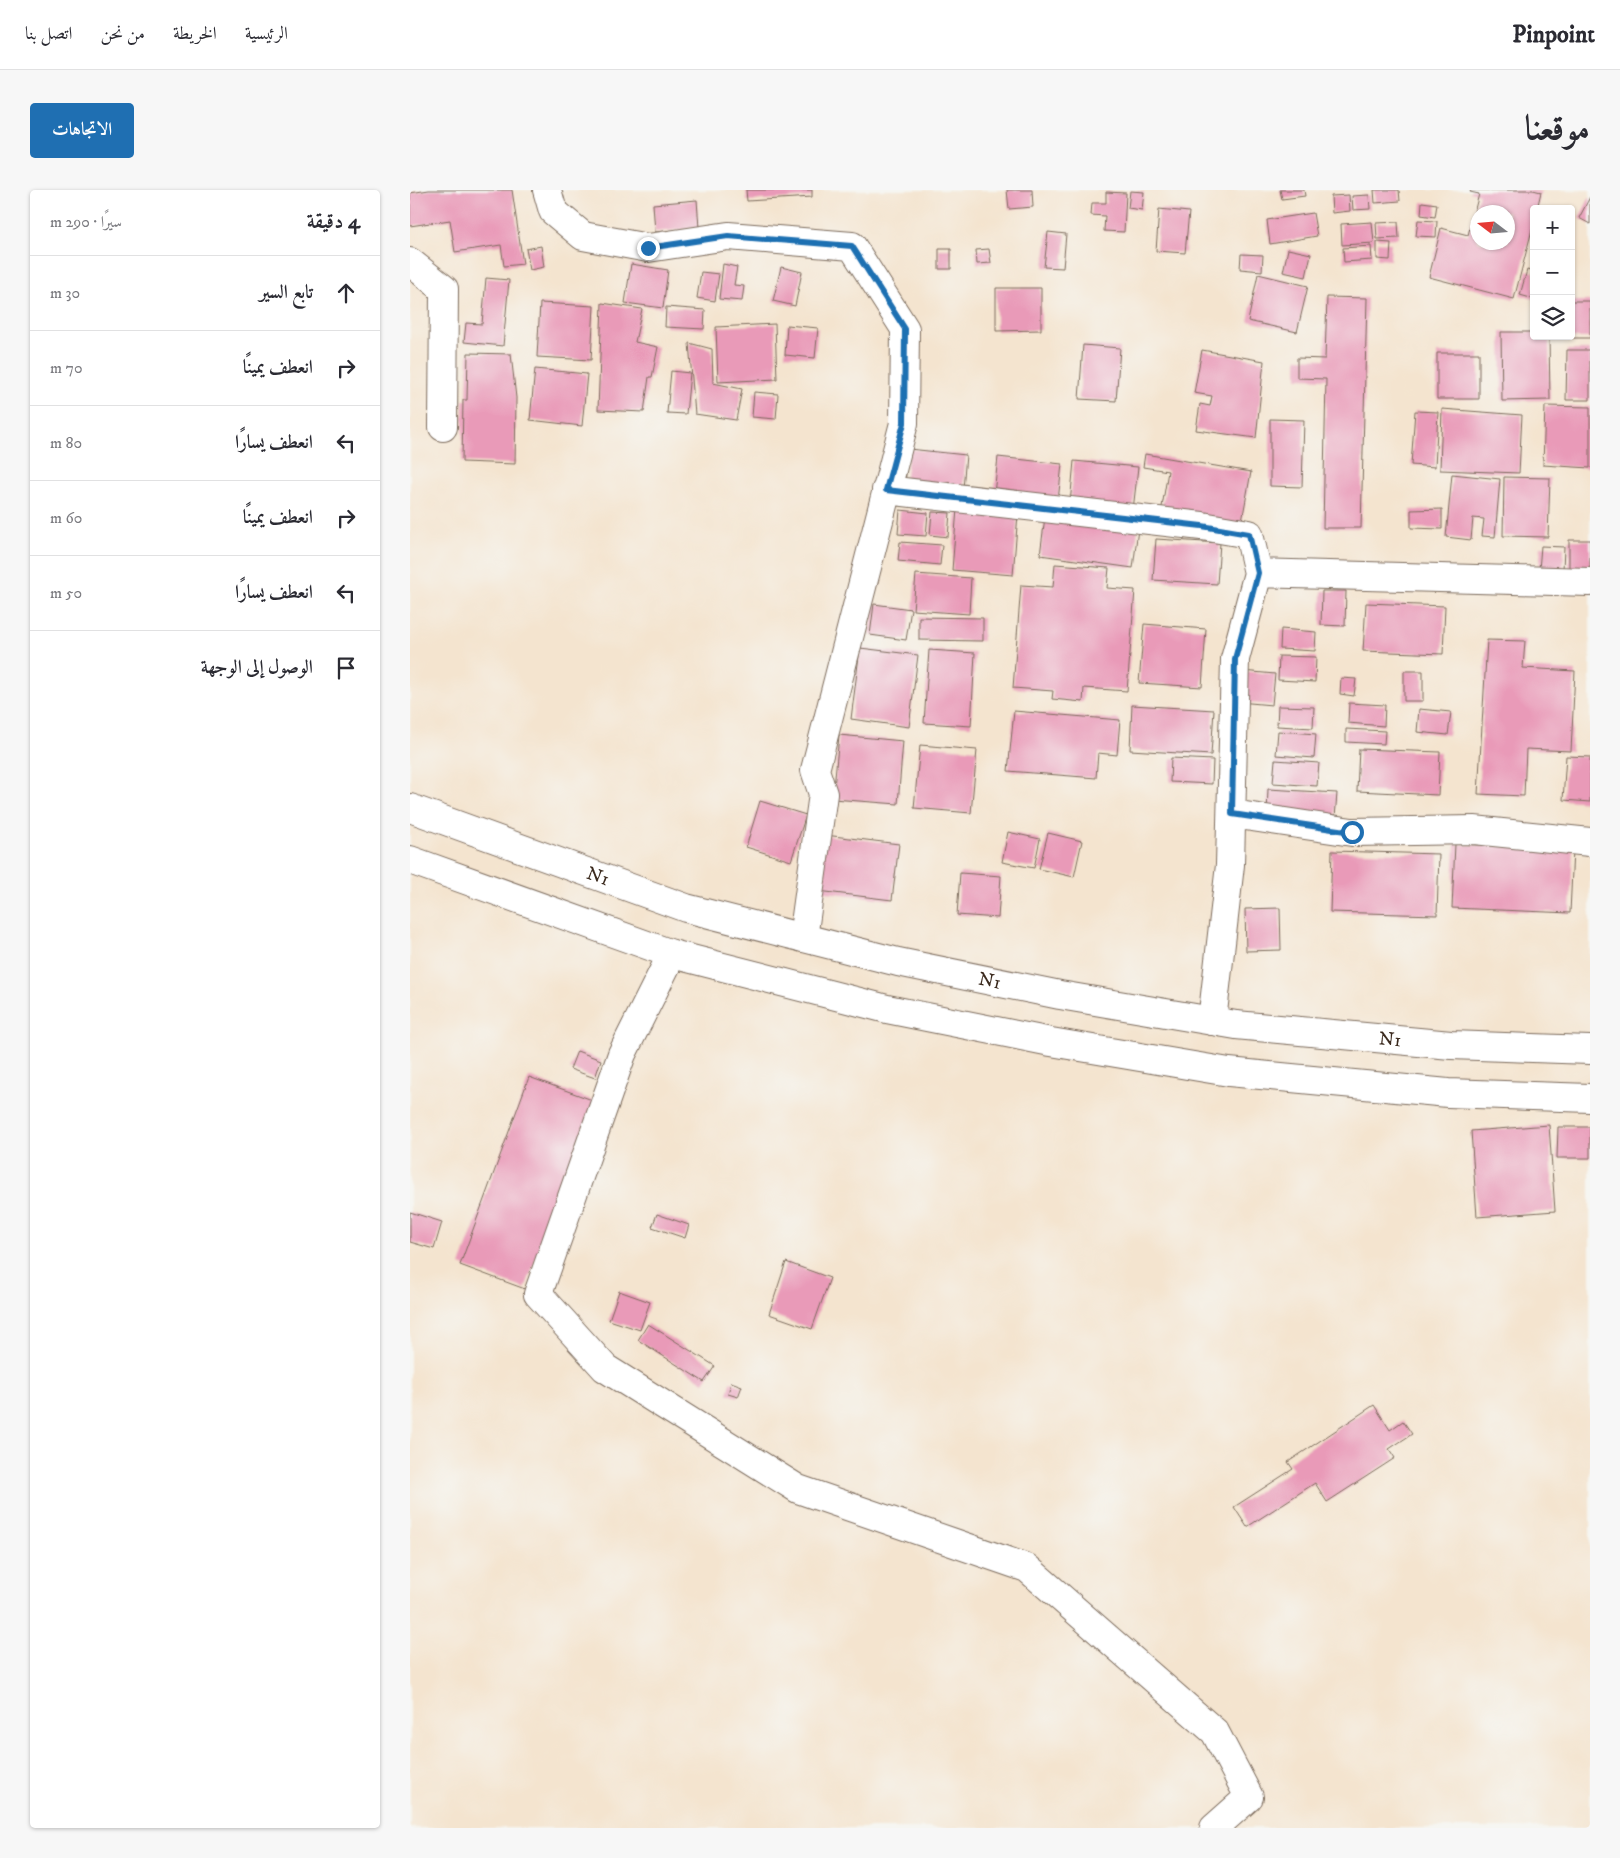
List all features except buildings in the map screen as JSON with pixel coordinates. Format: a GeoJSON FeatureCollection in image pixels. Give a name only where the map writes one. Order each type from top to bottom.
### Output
{"type":"FeatureCollection","features":[{"type":"Feature","properties":{"kind":"main road"},"geometry":{"type":"LineString","coordinates":[[547,190],[552,211],[583,236],[648,248],[728,236],[852,246],[905,329],[904,423],[815,770],[822,794],[803,938]]}},
{"type":"Feature","properties":{"kind":"main road"},"geometry":{"type":"LineString","coordinates":[[410,262],[444,289],[443,427]]}},
{"type":"Feature","properties":{"kind":"main road"},"geometry":{"type":"LineString","coordinates":[[886,490],[1202,526],[1249,534],[1258,573],[1235,659],[1230,865],[1212,1021]]}},
{"type":"Feature","properties":{"kind":"main road"},"geometry":{"type":"LineString","coordinates":[[1258,573],[1590,582]]}},
{"type":"Feature","properties":{"kind":"main road","name":"N1"},"geometry":{"type":"LineString","coordinates":[[410,808],[686,908],[907,964],[1060,995],[1236,1025],[1451,1045],[1590,1050]]}},
{"type":"Feature","properties":{"kind":"main road"},"geometry":{"type":"LineString","coordinates":[[1232,814],[1352,832],[1474,830],[1590,842]]}},
{"type":"Feature","properties":{"kind":"main road"},"geometry":{"type":"LineString","coordinates":[[410,860],[672,954],[887,1008],[1051,1042],[1229,1072],[1448,1093],[1590,1098]]}},
{"type":"Feature","properties":{"kind":"main road"},"geometry":{"type":"LineString","coordinates":[[672,954],[622,1054],[538,1294],[606,1368],[798,1489],[1027,1568],[1215,1732],[1249,1797],[1214,1828]]}},
{"type":"Feature","properties":{"kind":"route"},"geometry":{"type":"LineString","coordinates":[[648,248],[728,236],[852,246],[905,329],[904,423],[886,490],[1202,526],[1249,534],[1258,573],[1235,659],[1232,814],[1352,832]]}}]}
